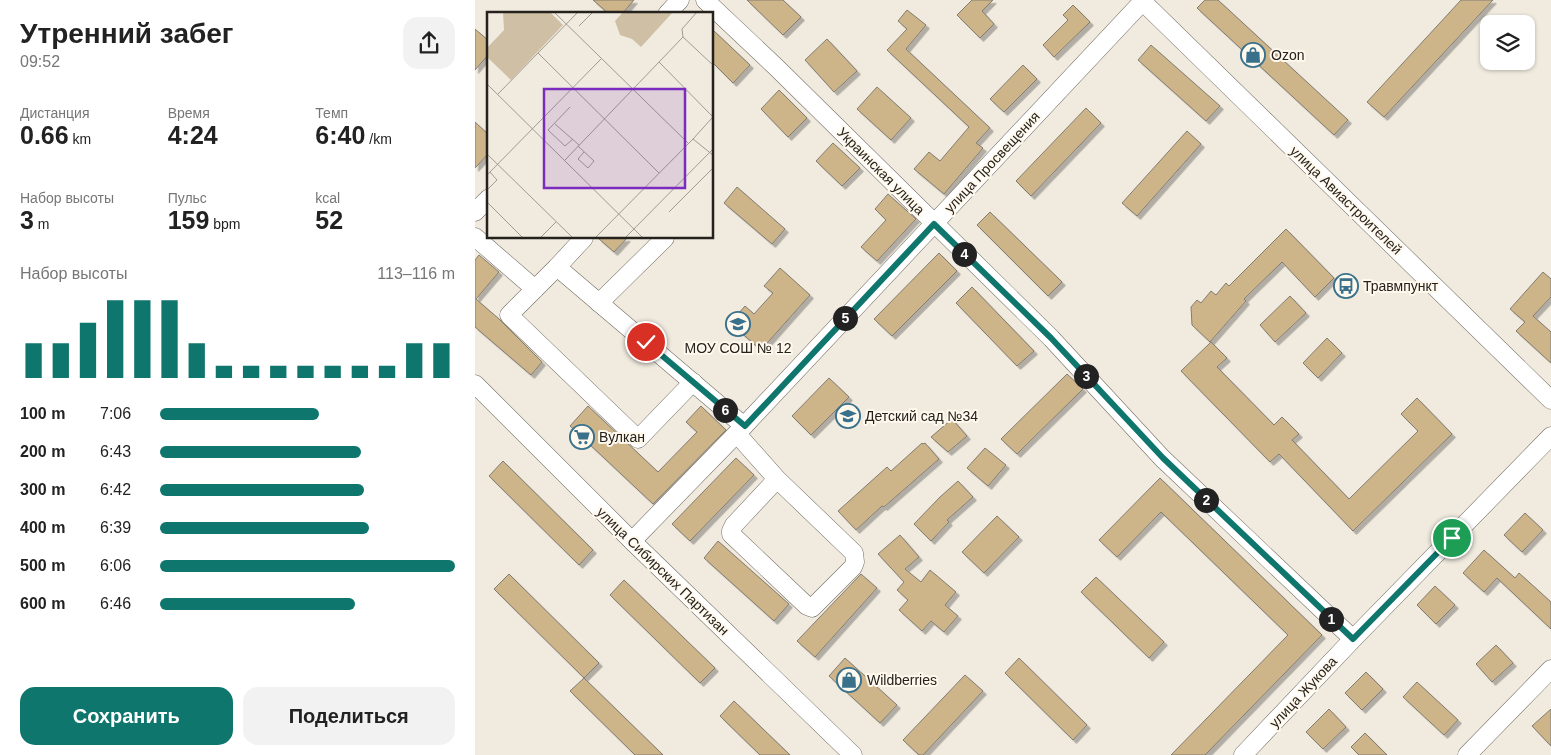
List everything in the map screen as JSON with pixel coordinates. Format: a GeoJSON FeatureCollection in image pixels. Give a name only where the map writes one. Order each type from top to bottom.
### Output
{"type":"FeatureCollection","features":[{"type":"Feature","properties":{"kind":"street"},"geometry":{"type":"LineString","coordinates":[[669,12],[680,0]]}},
{"type":"Feature","properties":{"kind":"street","name":"Украинская улица"},"geometry":{"type":"LineString","coordinates":[[705,0],[777,68],[1051,338],[1169,465],[1353,639]]}},
{"type":"Feature","properties":{"kind":"street","name":"улица Просвещения"},"geometry":{"type":"LineString","coordinates":[[631,541],[741,430],[1142,0]]}},
{"type":"Feature","properties":{"kind":"street","name":"улица Авиастроителей"},"geometry":{"type":"LineString","coordinates":[[1142,0],[1551,400]]}},
{"type":"Feature","properties":{"kind":"street"},"geometry":{"type":"LineString","coordinates":[[475,212],[487,200]]}},
{"type":"Feature","properties":{"kind":"street"},"geometry":{"type":"LineString","coordinates":[[475,238],[535,289]]}},
{"type":"Feature","properties":{"kind":"street"},"geometry":{"type":"LineString","coordinates":[[583,239],[509,315],[638,438],[693,382]]}},
{"type":"Feature","properties":{"kind":"street"},"geometry":{"type":"LineString","coordinates":[[599,303],[664,239]]}},
{"type":"Feature","properties":{"kind":"street"},"geometry":{"type":"LineString","coordinates":[[557,267],[693,382],[741,430],[777,479],[854,553],[855,562],[853,567],[812,608],[807,606],[731,534],[734,525],[777,479]]}},
{"type":"Feature","properties":{"kind":"street","name":"улица Сибирских Партизан"},"geometry":{"type":"LineString","coordinates":[[475,384],[631,541],[853,755]]}},
{"type":"Feature","properties":{"kind":"street","name":"улица Жукова"},"geometry":{"type":"LineString","coordinates":[[1243,755],[1551,436]]}},
{"type":"Feature","properties":{"kind":"street"},"geometry":{"type":"LineString","coordinates":[[1467,755],[1551,669]]}},
{"type":"Feature","properties":{"kind":"building"},"geometry":{"type":"Polygon","coordinates":[[[593,0],[634,0],[624,12],[607,12],[593,0]]]}},
{"type":"Feature","properties":{"kind":"building"},"geometry":{"type":"Polygon","coordinates":[[[747,0],[783,0],[801,17],[783,35],[747,0]]]}},
{"type":"Feature","properties":{"kind":"building"},"geometry":{"type":"Polygon","coordinates":[[[972,0],[993,0],[982,11],[994,24],[980,38],[957,15],[972,0]]]}},
{"type":"Feature","properties":{"kind":"building"},"geometry":{"type":"Polygon","coordinates":[[[1205,0],[1218,0],[1348,120],[1334,135],[1197,8],[1205,0]]]}},
{"type":"Feature","properties":{"kind":"building"},"geometry":{"type":"Polygon","coordinates":[[[1461,0],[1493,0],[1384,117],[1367,102],[1461,0]]]}},
{"type":"Feature","properties":{"kind":"building"},"geometry":{"type":"Polygon","coordinates":[[[1073,5],[1090,22],[1054,57],[1043,45],[1068,20],[1063,15],[1073,5]]]}},
{"type":"Feature","properties":{"kind":"building"},"geometry":{"type":"Polygon","coordinates":[[[907,10],[926,25],[906,49],[990,128],[976,143],[983,148],[944,194],[914,169],[929,152],[940,161],[969,127],[887,50],[907,29],[898,21],[907,10]]]}},
{"type":"Feature","properties":{"kind":"building"},"geometry":{"type":"Polygon","coordinates":[[[475,29],[487,39],[487,56],[475,70],[475,29]]]}},
{"type":"Feature","properties":{"kind":"building"},"geometry":{"type":"Polygon","coordinates":[[[714,31],[750,65],[733,83],[714,64],[714,31]]]}},
{"type":"Feature","properties":{"kind":"building"},"geometry":{"type":"Polygon","coordinates":[[[827,39],[857,71],[834,92],[805,60],[827,39]]]}},
{"type":"Feature","properties":{"kind":"building"},"geometry":{"type":"Polygon","coordinates":[[[1151,45],[1220,106],[1206,121],[1138,60],[1151,45]]]}},
{"type":"Feature","properties":{"kind":"building"},"geometry":{"type":"Polygon","coordinates":[[[1023,65],[1037,79],[1004,112],[990,99],[1023,65]]]}},
{"type":"Feature","properties":{"kind":"building"},"geometry":{"type":"Polygon","coordinates":[[[877,87],[911,118],[891,140],[857,109],[877,87]]]}},
{"type":"Feature","properties":{"kind":"building"},"geometry":{"type":"Polygon","coordinates":[[[779,90],[807,118],[788,137],[761,109],[779,90]]]}},
{"type":"Feature","properties":{"kind":"building"},"geometry":{"type":"Polygon","coordinates":[[[1086,108],[1101,123],[1031,196],[1016,181],[1086,108]]]}},
{"type":"Feature","properties":{"kind":"building"},"geometry":{"type":"Polygon","coordinates":[[[475,122],[487,133],[487,155],[475,168],[475,122]]]}},
{"type":"Feature","properties":{"kind":"building"},"geometry":{"type":"Polygon","coordinates":[[[1187,131],[1201,144],[1137,216],[1122,203],[1187,131]]]}},
{"type":"Feature","properties":{"kind":"building"},"geometry":{"type":"Polygon","coordinates":[[[833,143],[860,168],[842,186],[816,161],[833,143]]]}},
{"type":"Feature","properties":{"kind":"building"},"geometry":{"type":"Polygon","coordinates":[[[737,187],[785,229],[772,244],[724,203],[737,187]]]}},
{"type":"Feature","properties":{"kind":"building"},"geometry":{"type":"Polygon","coordinates":[[[888,194],[916,219],[877,261],[861,247],[886,220],[875,209],[888,194]]]}},
{"type":"Feature","properties":{"kind":"building"},"geometry":{"type":"Polygon","coordinates":[[[990,212],[1062,282],[1048,296],[977,225],[990,212]]]}},
{"type":"Feature","properties":{"kind":"building"},"geometry":{"type":"Polygon","coordinates":[[[1286,229],[1334,278],[1315,297],[1282,262],[1244,299],[1246,301],[1210,342],[1192,325],[1191,307],[1197,300],[1201,303],[1211,291],[1216,295],[1226,283],[1229,286],[1286,229]]]}},
{"type":"Feature","properties":{"kind":"building"},"geometry":{"type":"Polygon","coordinates":[[[599,239],[626,239],[614,252],[599,239]]]}},
{"type":"Feature","properties":{"kind":"building"},"geometry":{"type":"Polygon","coordinates":[[[939,253],[957,271],[892,336],[874,319],[939,253]]]}},
{"type":"Feature","properties":{"kind":"building"},"geometry":{"type":"Polygon","coordinates":[[[479,255],[499,272],[476,299],[542,362],[531,375],[475,327],[475,260],[479,255]]]}},
{"type":"Feature","properties":{"kind":"building","name":"МОУ СОШ № 12"},"geometry":{"type":"Polygon","coordinates":[[[780,268],[810,295],[761,350],[730,323],[745,306],[754,314],[773,293],[764,286],[780,268]]]}},
{"type":"Feature","properties":{"kind":"building"},"geometry":{"type":"Polygon","coordinates":[[[1543,272],[1551,279],[1551,297],[1533,316],[1551,332],[1551,363],[1516,331],[1525,322],[1510,309],[1543,272]]]}},
{"type":"Feature","properties":{"kind":"building"},"geometry":{"type":"Polygon","coordinates":[[[972,287],[1034,351],[1017,366],[956,303],[972,287]]]}},
{"type":"Feature","properties":{"kind":"building"},"geometry":{"type":"Polygon","coordinates":[[[1290,296],[1306,313],[1275,342],[1260,325],[1290,296]]]}},
{"type":"Feature","properties":{"kind":"building"},"geometry":{"type":"Polygon","coordinates":[[[1327,338],[1342,353],[1318,378],[1303,363],[1327,338]]]}},
{"type":"Feature","properties":{"kind":"building"},"geometry":{"type":"Polygon","coordinates":[[[1211,342],[1227,358],[1217,367],[1274,425],[1282,417],[1299,434],[1292,440],[1349,499],[1418,431],[1401,414],[1417,398],[1452,434],[1353,531],[1279,454],[1270,462],[1181,371],[1211,342]]]}},
{"type":"Feature","properties":{"kind":"building"},"geometry":{"type":"Polygon","coordinates":[[[1067,374],[1083,389],[1017,454],[1001,439],[1067,374]]]}},
{"type":"Feature","properties":{"kind":"building","name":"Детский сад №34"},"geometry":{"type":"Polygon","coordinates":[[[829,378],[849,397],[811,435],[792,416],[829,378]]]}},
{"type":"Feature","properties":{"kind":"building"},"geometry":{"type":"Polygon","coordinates":[[[588,406],[658,472],[697,432],[686,422],[701,406],[726,430],[653,504],[570,426],[588,406]]]}},
{"type":"Feature","properties":{"kind":"building"},"geometry":{"type":"Polygon","coordinates":[[[952,419],[967,436],[948,452],[931,437],[952,419]]]}},
{"type":"Feature","properties":{"kind":"building"},"geometry":{"type":"Polygon","coordinates":[[[922,443],[925,443],[939,459],[856,530],[838,511],[887,467],[891,471],[922,443]]]}},
{"type":"Feature","properties":{"kind":"building"},"geometry":{"type":"Polygon","coordinates":[[[985,448],[1006,465],[988,486],[967,468],[985,448]]]}},
{"type":"Feature","properties":{"kind":"building"},"geometry":{"type":"Polygon","coordinates":[[[736,458],[754,475],[690,541],[672,524],[736,458]]]}},
{"type":"Feature","properties":{"kind":"building"},"geometry":{"type":"Polygon","coordinates":[[[503,461],[593,550],[579,565],[489,476],[503,461]]]}},
{"type":"Feature","properties":{"kind":"building"},"geometry":{"type":"Polygon","coordinates":[[[1160,478],[1322,635],[1205,755],[1171,755],[1288,635],[1161,512],[1117,557],[1099,540],[1160,478]]]}},
{"type":"Feature","properties":{"kind":"building"},"geometry":{"type":"Polygon","coordinates":[[[958,481],[973,497],[947,520],[949,522],[931,541],[914,524],[958,481]]]}},
{"type":"Feature","properties":{"kind":"building"},"geometry":{"type":"Polygon","coordinates":[[[1525,513],[1543,530],[1522,552],[1504,535],[1525,513]]]}},
{"type":"Feature","properties":{"kind":"building"},"geometry":{"type":"Polygon","coordinates":[[[997,516],[1019,537],[984,573],[962,552],[997,516]]]}},
{"type":"Feature","properties":{"kind":"building"},"geometry":{"type":"Polygon","coordinates":[[[900,535],[919,557],[905,569],[921,582],[930,570],[956,592],[945,605],[958,616],[944,632],[931,621],[922,631],[899,610],[908,600],[897,590],[904,582],[878,554],[900,535]]]}},
{"type":"Feature","properties":{"kind":"building"},"geometry":{"type":"Polygon","coordinates":[[[718,541],[789,604],[774,621],[704,558],[718,541]]]}},
{"type":"Feature","properties":{"kind":"building"},"geometry":{"type":"Polygon","coordinates":[[[1484,550],[1515,578],[1519,573],[1551,602],[1551,629],[1497,578],[1484,592],[1463,573],[1484,550]]]}},
{"type":"Feature","properties":{"kind":"building"},"geometry":{"type":"Polygon","coordinates":[[[509,574],[599,663],[584,678],[494,589],[509,574]]]}},
{"type":"Feature","properties":{"kind":"building"},"geometry":{"type":"Polygon","coordinates":[[[861,574],[877,588],[815,657],[797,641],[861,574]]]}},
{"type":"Feature","properties":{"kind":"building"},"geometry":{"type":"Polygon","coordinates":[[[1096,577],[1164,642],[1149,658],[1081,592],[1096,577]]]}},
{"type":"Feature","properties":{"kind":"building"},"geometry":{"type":"Polygon","coordinates":[[[624,580],[715,668],[700,683],[610,595],[624,580]]]}},
{"type":"Feature","properties":{"kind":"building"},"geometry":{"type":"Polygon","coordinates":[[[1435,586],[1455,605],[1436,624],[1417,605],[1435,586]]]}},
{"type":"Feature","properties":{"kind":"building"},"geometry":{"type":"Polygon","coordinates":[[[1496,645],[1513,663],[1492,682],[1476,664],[1496,645]]]}},
{"type":"Feature","properties":{"kind":"building"},"geometry":{"type":"Polygon","coordinates":[[[845,658],[897,705],[880,723],[829,676],[845,658]]]}},
{"type":"Feature","properties":{"kind":"building"},"geometry":{"type":"Polygon","coordinates":[[[1019,658],[1087,725],[1073,740],[1005,673],[1019,658]]]}},
{"type":"Feature","properties":{"kind":"building"},"geometry":{"type":"Polygon","coordinates":[[[1366,672],[1383,689],[1362,710],[1345,693],[1366,672]]]}},
{"type":"Feature","properties":{"kind":"building"},"geometry":{"type":"Polygon","coordinates":[[[965,675],[983,691],[923,755],[919,755],[903,740],[965,675]]]}},
{"type":"Feature","properties":{"kind":"building"},"geometry":{"type":"Polygon","coordinates":[[[584,678],[663,755],[635,755],[570,691],[584,678]]]}},
{"type":"Feature","properties":{"kind":"building"},"geometry":{"type":"Polygon","coordinates":[[[1417,682],[1458,720],[1444,735],[1403,697],[1417,682]]]}},
{"type":"Feature","properties":{"kind":"building"},"geometry":{"type":"Polygon","coordinates":[[[734,701],[790,755],[760,755],[720,716],[734,701]]]}},
{"type":"Feature","properties":{"kind":"building"},"geometry":{"type":"Polygon","coordinates":[[[1329,709],[1346,727],[1323,749],[1306,732],[1329,709]]]}},
{"type":"Feature","properties":{"kind":"building"},"geometry":{"type":"Polygon","coordinates":[[[1551,709],[1551,746],[1532,726],[1551,709]]]}},
{"type":"Feature","properties":{"kind":"building"},"geometry":{"type":"Polygon","coordinates":[[[1365,733],[1387,755],[1359,755],[1351,747],[1365,733]]]}},
{"type":"Feature","properties":{"kind":"place","name":"Ozon"},"geometry":{"type":"Point","coordinates":[1253,55]}},
{"type":"Feature","properties":{"kind":"place","name":"Травмпункт"},"geometry":{"type":"Point","coordinates":[1346,286]}},
{"type":"Feature","properties":{"kind":"place","name":"МОУ СОШ № 12"},"geometry":{"type":"Point","coordinates":[738,324]}},
{"type":"Feature","properties":{"kind":"place","name":"Детский сад №34"},"geometry":{"type":"Point","coordinates":[848,416]}},
{"type":"Feature","properties":{"kind":"place","name":"Вулкан"},"geometry":{"type":"Point","coordinates":[582,437]}},
{"type":"Feature","properties":{"kind":"place","name":"Wildberries"},"geometry":{"type":"Point","coordinates":[849,680]}},
{"type":"Feature","properties":{"kind":"route"},"geometry":{"type":"LineString","coordinates":[[646,342],[745,426],[934,224],[1051,338],[1198,493],[1353,639],[1452,538]]}}]}
